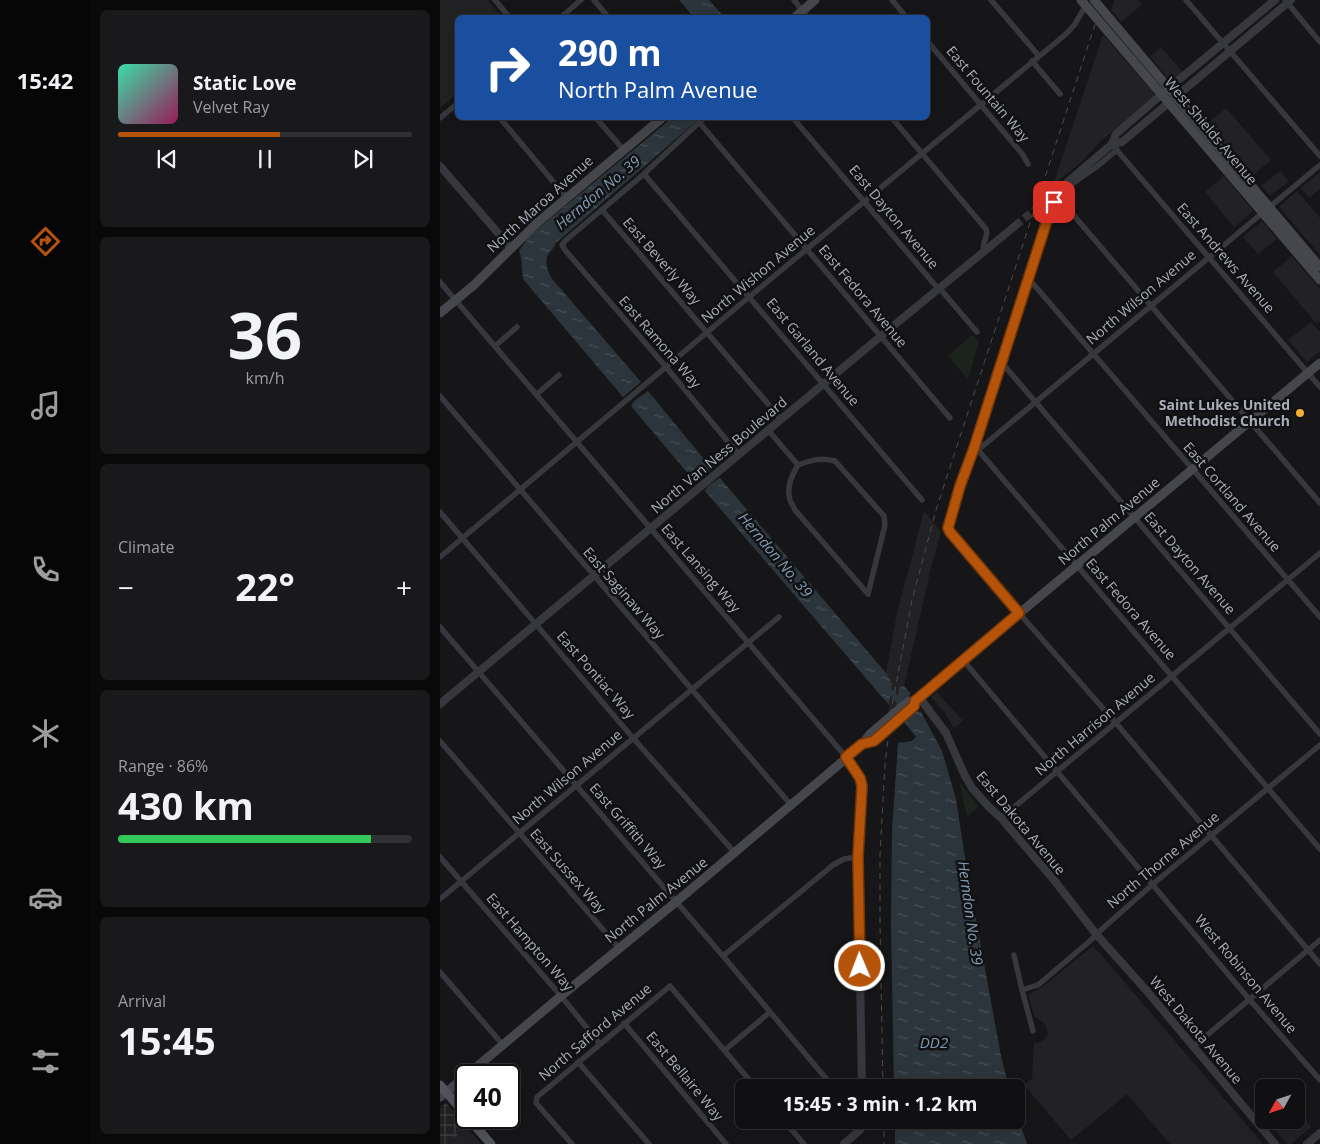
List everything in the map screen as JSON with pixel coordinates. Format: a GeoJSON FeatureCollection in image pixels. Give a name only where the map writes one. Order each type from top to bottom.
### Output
{"type":"FeatureCollection","features":[{"type":"Feature","properties":{"kind":"main road"},"geometry":{"type":"LineString","coordinates":[[805,14],[815,0]]}},
{"type":"Feature","properties":{"kind":"main road","name":"West Shields Avenue"},"geometry":{"type":"LineString","coordinates":[[1087,2],[1266,210],[1320,280]]}},
{"type":"Feature","properties":{"kind":"main road","name":"North Maroa Avenue"},"geometry":{"type":"LineString","coordinates":[[440,314],[536,223],[659,120]]}},
{"type":"Feature","properties":{"kind":"main road","name":"West Shields Avenue"},"geometry":{"type":"LineString","coordinates":[[1266,210],[1320,267]]}},
{"type":"Feature","properties":{"kind":"main road","name":"North Palm Avenue"},"geometry":{"type":"LineString","coordinates":[[480,1064],[676,902],[846,757],[862,744],[874,741],[899,714],[1320,363]]}},
{"type":"Feature","properties":{"kind":"main road","name":"North Palm Avenue"},"geometry":{"type":"LineString","coordinates":[[442,1091],[455,1083]]}},
{"type":"Feature","properties":{"kind":"main road"},"geometry":{"type":"LineString","coordinates":[[442,1091],[455,1104]]}},
{"type":"Feature","properties":{"kind":"main road"},"geometry":{"type":"LineString","coordinates":[[478,1129],[491,1144]]}},
{"type":"Feature","properties":{"kind":"street"},"geometry":{"type":"LineString","coordinates":[[495,0],[508,15]]}},
{"type":"Feature","properties":{"kind":"street"},"geometry":{"type":"LineString","coordinates":[[564,15],[581,0]]}},
{"type":"Feature","properties":{"kind":"street"},"geometry":{"type":"LineString","coordinates":[[594,0],[606,15]]}},
{"type":"Feature","properties":{"kind":"street"},"geometry":{"type":"LineString","coordinates":[[794,0],[805,14]]}},
{"type":"Feature","properties":{"kind":"street"},"geometry":{"type":"LineString","coordinates":[[892,0],[904,15]]}},
{"type":"Feature","properties":{"kind":"street"},"geometry":{"type":"LineString","coordinates":[[991,0],[1039,56]]}},
{"type":"Feature","properties":{"kind":"street"},"geometry":{"type":"LineString","coordinates":[[1186,0],[1320,156]]}},
{"type":"Feature","properties":{"kind":"street"},"geometry":{"type":"LineString","coordinates":[[1085,173],[1091,171],[1114,147],[1116,134],[1165,91],[1276,0]]}},
{"type":"Feature","properties":{"kind":"street"},"geometry":{"type":"LineString","coordinates":[[1043,202],[1093,161],[1122,142],[1288,1],[1320,42]]}},
{"type":"Feature","properties":{"kind":"street","name":"North Wishon Avenue"},"geometry":{"type":"LineString","coordinates":[[440,558],[749,296],[1039,56],[1075,24],[1087,2]]}},
{"type":"Feature","properties":{"kind":"street","name":"East Fountain Way"},"geometry":{"type":"LineString","coordinates":[[930,44],[1023,155],[1028,164]]}},
{"type":"Feature","properties":{"kind":"street"},"geometry":{"type":"LineString","coordinates":[[1032,62],[1060,94]]}},
{"type":"Feature","properties":{"kind":"street"},"geometry":{"type":"LineString","coordinates":[[440,118],[455,106]]}},
{"type":"Feature","properties":{"kind":"street"},"geometry":{"type":"LineString","coordinates":[[502,120],[566,198]]}},
{"type":"Feature","properties":{"kind":"street"},"geometry":{"type":"LineString","coordinates":[[598,120],[623,149]]}},
{"type":"Feature","properties":{"kind":"street"},"geometry":{"type":"LineString","coordinates":[[602,210],[702,120]]}},
{"type":"Feature","properties":{"kind":"street","name":"East Fedora Avenue"},"geometry":{"type":"LineString","coordinates":[[702,120],[807,249],[950,418]]}},
{"type":"Feature","properties":{"kind":"street","name":"East Dayton Avenue"},"geometry":{"type":"LineString","coordinates":[[795,120],[977,332]]}},
{"type":"Feature","properties":{"kind":"street"},"geometry":{"type":"LineString","coordinates":[[894,120],[986,229],[984,250]]}},
{"type":"Feature","properties":{"kind":"street","name":"East Andrews Avenue"},"geometry":{"type":"LineString","coordinates":[[1114,147],[1320,388]]}},
{"type":"Feature","properties":{"kind":"street"},"geometry":{"type":"LineString","coordinates":[[1093,161],[1085,173],[1058,197],[1051,208],[976,449],[960,486],[948,528],[1320,964]]}},
{"type":"Feature","properties":{"kind":"street","name":"North Wilson Avenue"},"geometry":{"type":"LineString","coordinates":[[976,449],[1036,402],[1320,165]]}},
{"type":"Feature","properties":{"kind":"street"},"geometry":{"type":"LineString","coordinates":[[440,166],[510,248]]}},
{"type":"Feature","properties":{"kind":"street","name":"East Garland Avenue"},"geometry":{"type":"LineString","coordinates":[[644,174],[922,500]]}},
{"type":"Feature","properties":{"kind":"street"},"geometry":{"type":"LineString","coordinates":[[1058,197],[1320,503]]}},
{"type":"Feature","properties":{"kind":"street","name":"East Ramona Way"},"geometry":{"type":"LineString","coordinates":[[602,210],[565,241],[562,245],[564,250],[666,367],[739,455]]}},
{"type":"Feature","properties":{"kind":"street","name":"East Beverly Way"},"geometry":{"type":"LineString","coordinates":[[602,210],[781,419]]}},
{"type":"Feature","properties":{"kind":"street","name":"North Van Ness Boulevard"},"geometry":{"type":"LineString","coordinates":[[440,704],[880,336],[1015,226]]}},
{"type":"Feature","properties":{"kind":"street","name":"East Cortland Avenue"},"geometry":{"type":"LineString","coordinates":[[1029,279],[1320,617]]}},
{"type":"Feature","properties":{"kind":"street","name":"East Lansing Way"},"geometry":{"type":"LineString","coordinates":[[440,282],[846,757]]}},
{"type":"Feature","properties":{"kind":"street"},"geometry":{"type":"LineString","coordinates":[[495,346],[518,327]]}},
{"type":"Feature","properties":{"kind":"street","name":"East Dayton Avenue"},"geometry":{"type":"LineString","coordinates":[[1002,363],[1320,734]]}},
{"type":"Feature","properties":{"kind":"street"},"geometry":{"type":"LineString","coordinates":[[537,394],[559,375]]}},
{"type":"Feature","properties":{"kind":"street","name":"East Saginaw Way"},"geometry":{"type":"LineString","coordinates":[[440,396],[790,805]]}},
{"type":"Feature","properties":{"kind":"street"},"geometry":{"type":"LineString","coordinates":[[768,430],[798,465]]}},
{"type":"Feature","properties":{"kind":"street","name":"East Fedora Avenue"},"geometry":{"type":"LineString","coordinates":[[976,449],[1320,849]]}},
{"type":"Feature","properties":{"kind":"street"},"geometry":{"type":"LineString","coordinates":[[817,459],[836,462],[884,516],[885,525],[868,594],[796,510],[789,499],[789,486],[792,474],[798,465],[817,459]]}},
{"type":"Feature","properties":{"kind":"street","name":"East Pontiac Way"},"geometry":{"type":"LineString","coordinates":[[440,512],[734,853]]}},
{"type":"Feature","properties":{"kind":"street","name":"North Harrison Avenue"},"geometry":{"type":"LineString","coordinates":[[1000,818],[1320,553]]}},
{"type":"Feature","properties":{"kind":"street","name":"North Wilson Avenue"},"geometry":{"type":"LineString","coordinates":[[440,899],[779,616]]}},
{"type":"Feature","properties":{"kind":"street","name":"East Griffith Way"},"geometry":{"type":"LineString","coordinates":[[440,627],[826,1079]]}},
{"type":"Feature","properties":{"kind":"street","name":"West Robinson Avenue"},"geometry":{"type":"LineString","coordinates":[[964,660],[1249,1000],[1320,1080]]}},
{"type":"Feature","properties":{"kind":"street","name":"East Dakota Avenue"},"geometry":{"type":"LineString","coordinates":[[914,702],[946,733],[972,788],[1054,880],[1096,934]]}},
{"type":"Feature","properties":{"kind":"street","name":"East Sussex Way"},"geometry":{"type":"LineString","coordinates":[[440,741],[619,948]]}},
{"type":"Feature","properties":{"kind":"street","name":"North Thorne Avenue"},"geometry":{"type":"LineString","coordinates":[[1022,990],[1038,985],[1153,884],[1320,745]]}},
{"type":"Feature","properties":{"kind":"street"},"geometry":{"type":"LineString","coordinates":[[846,757],[860,778],[862,786],[858,857],[862,1079]]}},
{"type":"Feature","properties":{"kind":"street","name":"East Hampton Way"},"geometry":{"type":"LineString","coordinates":[[440,857],[561,996],[600,1044]]}},
{"type":"Feature","properties":{"kind":"street"},"geometry":{"type":"LineString","coordinates":[[723,956],[834,865],[844,859],[858,857]]}},
{"type":"Feature","properties":{"kind":"street","name":"West Dakota Avenue"},"geometry":{"type":"LineString","coordinates":[[1096,934],[1146,990],[1275,1144]]}},
{"type":"Feature","properties":{"kind":"street"},"geometry":{"type":"LineString","coordinates":[[1193,1047],[1320,940]]}},
{"type":"Feature","properties":{"kind":"street"},"geometry":{"type":"LineString","coordinates":[[1014,955],[1033,1031]]}},
{"type":"Feature","properties":{"kind":"street"},"geometry":{"type":"LineString","coordinates":[[440,972],[503,1045]]}},
{"type":"Feature","properties":{"kind":"street","name":"North Safford Avenue"},"geometry":{"type":"LineString","coordinates":[[572,1144],[536,1103],[537,1097],[670,986],[725,1050]]}},
{"type":"Feature","properties":{"kind":"street"},"geometry":{"type":"LineString","coordinates":[[749,1079],[725,1050],[770,1012]]}},
{"type":"Feature","properties":{"kind":"street","name":"East Bellaire Way"},"geometry":{"type":"LineString","coordinates":[[624,1023],[726,1144]]}},
{"type":"Feature","properties":{"kind":"street"},"geometry":{"type":"LineString","coordinates":[[578,1062],[649,1144]]}},
{"type":"Feature","properties":{"kind":"street"},"geometry":{"type":"LineString","coordinates":[[791,1129],[804,1144]]}},
{"type":"Feature","properties":{"kind":"street"},"geometry":{"type":"LineString","coordinates":[[844,1144],[860,1129]]}},
{"type":"Feature","properties":{"kind":"street"},"geometry":{"type":"LineString","coordinates":[[1307,1144],[1320,1133]]}},
{"type":"Feature","properties":{"kind":"shaded area"},"geometry":{"type":"Polygon","coordinates":[[[440,0],[487,0],[500,15],[455,15],[455,95],[440,108],[440,0]]]}},
{"type":"Feature","properties":{"kind":"shaded area"},"geometry":{"type":"Polygon","coordinates":[[[1114,0],[1138,0],[1142,5],[1121,22],[1111,10],[1114,0]]]}},
{"type":"Feature","properties":{"kind":"shaded area"},"geometry":{"type":"Polygon","coordinates":[[[1103,35],[1154,93],[1154,98],[1102,140],[1080,163],[1053,185],[1103,35]]]}},
{"type":"Feature","properties":{"kind":"shaded area"},"geometry":{"type":"Polygon","coordinates":[[[1161,47],[1183,73],[1173,81],[1150,57],[1161,47]]]}},
{"type":"Feature","properties":{"kind":"shaded area"},"geometry":{"type":"Polygon","coordinates":[[[1226,108],[1271,160],[1252,176],[1208,124],[1226,108]]]}},
{"type":"Feature","properties":{"kind":"shaded area"},"geometry":{"type":"Polygon","coordinates":[[[1280,171],[1289,181],[1270,196],[1261,186],[1280,171]]]}},
{"type":"Feature","properties":{"kind":"shaded area"},"geometry":{"type":"Polygon","coordinates":[[[1320,172],[1320,189],[1309,198],[1301,188],[1320,172]]]}},
{"type":"Feature","properties":{"kind":"shaded area"},"geometry":{"type":"Polygon","coordinates":[[[1224,176],[1253,211],[1234,227],[1205,192],[1224,176]]]}},
{"type":"Feature","properties":{"kind":"shaded area"},"geometry":{"type":"Polygon","coordinates":[[[1297,191],[1320,218],[1320,255],[1280,208],[1297,191]]]}},
{"type":"Feature","properties":{"kind":"shaded area"},"geometry":{"type":"Polygon","coordinates":[[[1261,222],[1277,239],[1258,254],[1243,237],[1261,222]]]}},
{"type":"Feature","properties":{"kind":"shaded area"},"geometry":{"type":"Polygon","coordinates":[[[1292,256],[1320,289],[1320,321],[1317,324],[1273,272],[1292,256]]]}},
{"type":"Feature","properties":{"kind":"shaded area"},"geometry":{"type":"Polygon","coordinates":[[[1311,322],[1320,332],[1320,351],[1307,362],[1288,340],[1311,322]]]}},
{"type":"Feature","properties":{"kind":"shaded area"},"geometry":{"type":"Polygon","coordinates":[[[972,335],[979,342],[968,379],[948,356],[972,335]]]}},
{"type":"Feature","properties":{"kind":"shaded area"},"geometry":{"type":"Polygon","coordinates":[[[924,511],[941,532],[904,686],[899,687],[896,707],[888,714],[892,683],[886,673],[897,613],[924,511]]]}},
{"type":"Feature","properties":{"kind":"shaded area"},"geometry":{"type":"Polygon","coordinates":[[[937,692],[963,721],[954,728],[945,713],[931,697],[937,692]]]}},
{"type":"Feature","properties":{"kind":"shaded area"},"geometry":{"type":"Polygon","coordinates":[[[959,781],[979,807],[967,817],[959,781]]]}},
{"type":"Feature","properties":{"kind":"shaded area"},"geometry":{"type":"Polygon","coordinates":[[[1093,946],[1263,1144],[1170,1144],[1127,1094],[1071,1140],[1025,1086],[1032,1079],[1034,1043],[1042,1042],[1048,1033],[1045,1024],[1034,1016],[1028,994],[1041,988],[1093,946]]]}},
{"type":"Feature","properties":{"kind":"shaded area"},"geometry":{"type":"Polygon","coordinates":[[[446,1103],[455,1113],[455,1129],[465,1129],[447,1144],[440,1144],[440,1108],[446,1103]]]}},
{"type":"Feature","properties":{"kind":"shaded area"},"geometry":{"type":"Polygon","coordinates":[[[1305,1120],[1311,1127],[1291,1144],[1287,1144],[1274,1129],[1305,1129],[1305,1120]]]}},
{"type":"Feature","properties":{"kind":"shaded area"},"geometry":{"type":"Polygon","coordinates":[[[465,1129],[469,1129],[481,1144],[447,1144],[465,1129]]]}},
{"type":"Feature","properties":{"kind":"water"},"geometry":{"type":"Polygon","coordinates":[[[679,0],[709,0],[722,15],[692,15],[679,0]]]}},
{"type":"Feature","properties":{"kind":"water"},"geometry":{"type":"Polygon","coordinates":[[[670,120],[698,120],[556,243],[547,256],[546,263],[553,280],[641,382],[623,397],[523,279],[519,251],[529,237],[670,120]]]}},
{"type":"Feature","properties":{"kind":"water"},"geometry":{"type":"Polygon","coordinates":[[[648,391],[712,469],[696,483],[631,406],[634,401],[648,391]]]}},
{"type":"Feature","properties":{"kind":"water"},"geometry":{"type":"Polygon","coordinates":[[[720,478],[886,673],[892,683],[889,705],[705,491],[708,486],[720,478]]]}},
{"type":"Feature","properties":{"kind":"water"},"geometry":{"type":"Polygon","coordinates":[[[904,686],[911,694],[896,707],[899,687],[904,686]]]}},
{"type":"Feature","properties":{"kind":"water","name":"DD2"},"geometry":{"type":"Polygon","coordinates":[[[916,711],[921,712],[942,751],[956,799],[967,871],[1007,1079],[894,1079],[891,924],[892,830],[898,743],[912,741],[916,737],[904,722],[916,711]]]}},
{"type":"Feature","properties":{"kind":"water"},"geometry":{"type":"Polygon","coordinates":[[[895,1129],[1022,1129],[1027,1144],[895,1144],[895,1129]]]}},
{"type":"Feature","properties":{"kind":"waterway","name":"Herndon No. 39"},"geometry":{"type":"LineString","coordinates":[[887,687],[900,703]]}},
{"type":"Feature","properties":{"kind":"tunnel"},"geometry":{"type":"LineString","coordinates":[[1015,226],[1043,203]]}},
{"type":"Feature","properties":{"kind":"railway"},"geometry":{"type":"LineString","coordinates":[[883,1079],[880,855],[885,764],[892,706],[912,600],[936,510],[1103,0]]}},
{"type":"Feature","properties":{"kind":"railway"},"geometry":{"type":"LineString","coordinates":[[884,1129],[884,1144]]}},
{"type":"Feature","properties":{"kind":"place","name":"Saint Lukes United Methodist Church"},"geometry":{"type":"Point","coordinates":[1300,413]}},
{"type":"Feature","properties":{"kind":"route"},"geometry":{"type":"LineString","coordinates":[[860,966],[858,857],[862,786],[860,778],[846,757],[862,744],[874,741],[890,728],[914,706],[915,701],[1019,613],[950,532],[948,524],[1054,202]]}}]}
